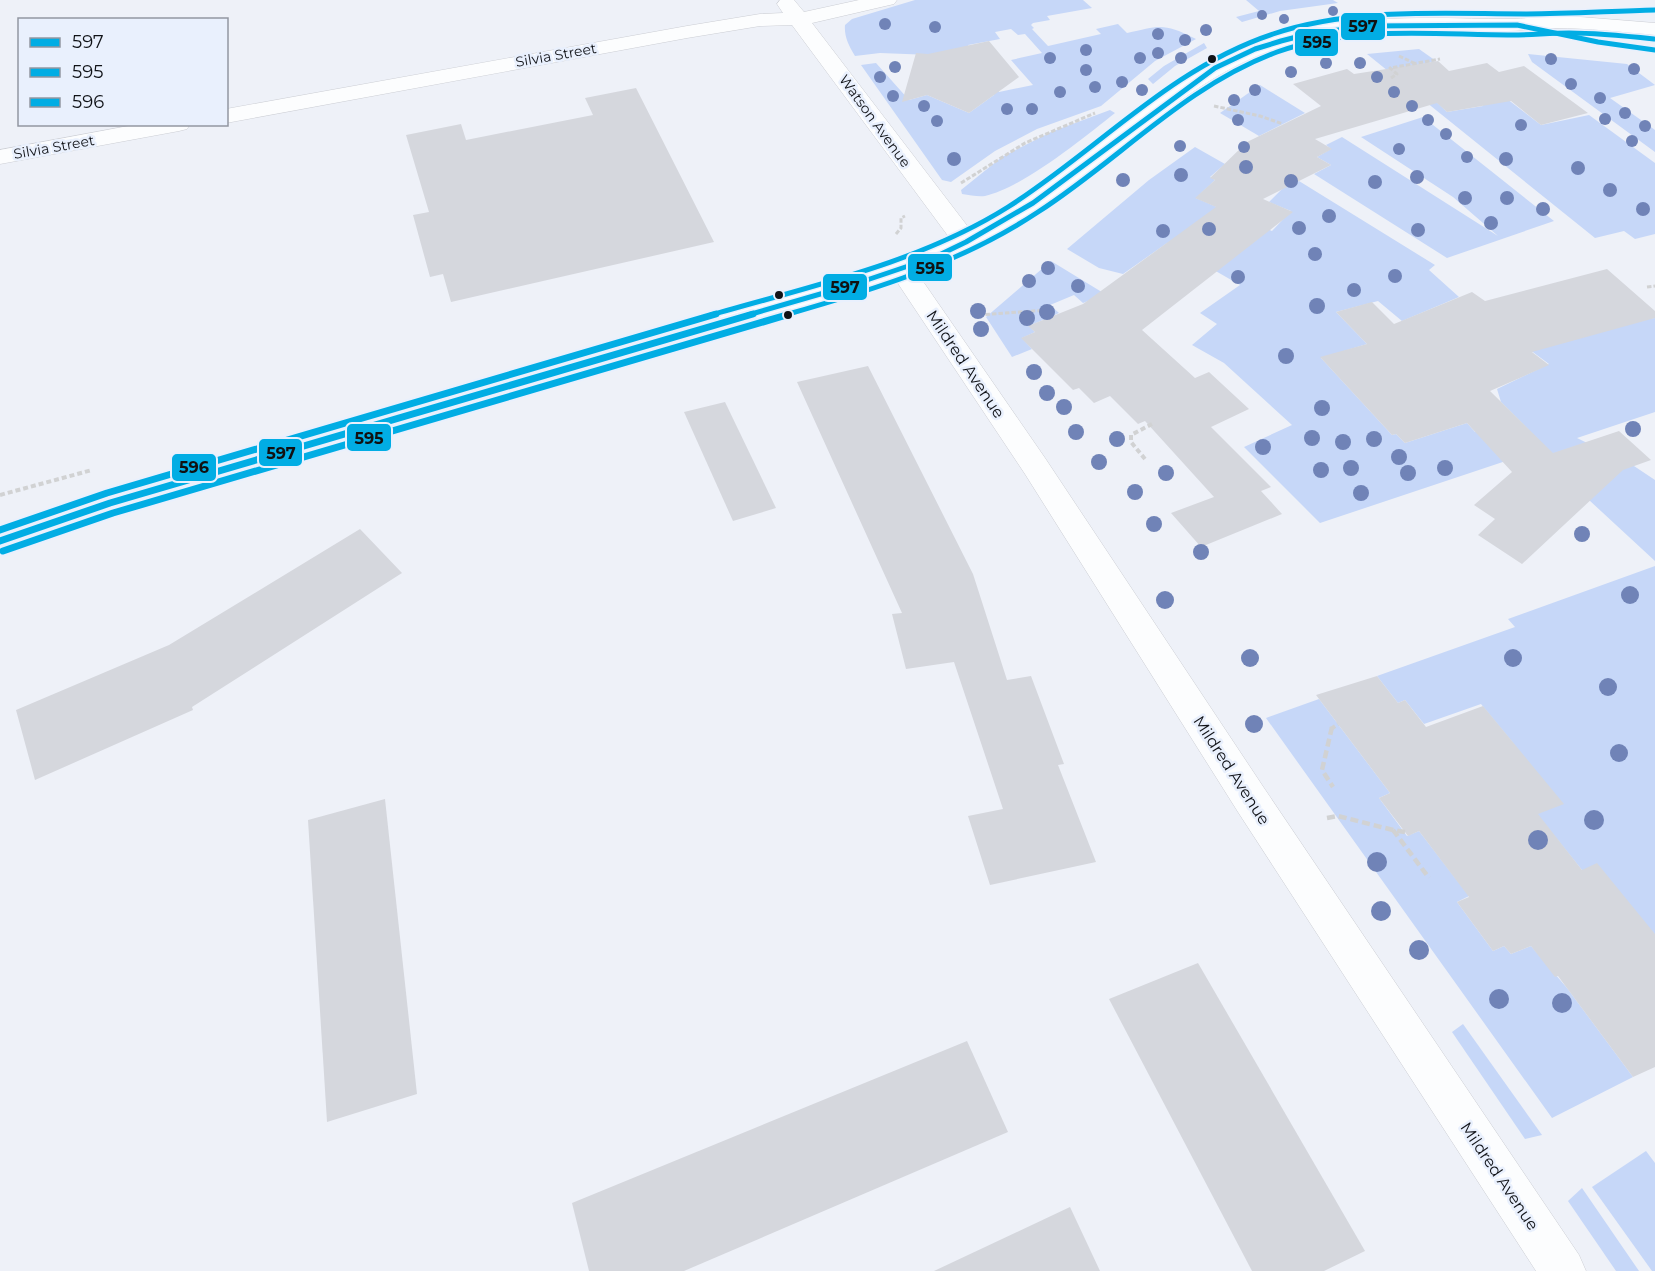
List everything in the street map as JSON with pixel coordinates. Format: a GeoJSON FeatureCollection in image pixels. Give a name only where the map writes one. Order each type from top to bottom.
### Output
{"type":"FeatureCollection","features":[{"type":"Feature","properties":{"kind":"street","name":"Watson Avenue"},"geometry":{"type":"LineString","coordinates":[[783,0],[800,19],[966,242]]}},
{"type":"Feature","properties":{"kind":"street","name":"Silvia Street"},"geometry":{"type":"LineString","coordinates":[[228,116],[687,32],[760,20],[800,19],[887,0]]}},
{"type":"Feature","properties":{"kind":"street"},"geometry":{"type":"LineString","coordinates":[[0,541],[110,503],[902,270],[966,242],[1033,203],[1173,97],[1215,68],[1255,49],[1308,34],[1368,26],[1517,25],[1655,20]]}},
{"type":"Feature","properties":{"kind":"street"},"geometry":{"type":"LineString","coordinates":[[1555,22],[1655,29]]}},
{"type":"Feature","properties":{"kind":"street"},"geometry":{"type":"LineString","coordinates":[[1517,25],[1598,42],[1655,50]]}},
{"type":"Feature","properties":{"kind":"street","name":"Silvia Street"},"geometry":{"type":"LineString","coordinates":[[0,157],[168,126]]}},
{"type":"Feature","properties":{"kind":"street","name":"Mildred Avenue"},"geometry":{"type":"LineString","coordinates":[[902,270],[1035,466],[1251,800],[1563,1271]]}},
{"type":"Feature","properties":{"kind":"path"},"geometry":{"type":"LineString","coordinates":[[1391,78],[1396,74],[1390,68],[1440,59]]}},
{"type":"Feature","properties":{"kind":"path"},"geometry":{"type":"LineString","coordinates":[[1213,105],[1283,124]]}},
{"type":"Feature","properties":{"kind":"path"},"geometry":{"type":"LineString","coordinates":[[1647,287],[1655,286]]}},
{"type":"Feature","properties":{"kind":"path"},"geometry":{"type":"LineString","coordinates":[[979,315],[1005,311],[1032,313],[1047,310]]}},
{"type":"Feature","properties":{"kind":"path"},"geometry":{"type":"LineString","coordinates":[[1145,459],[1131,442],[1131,435],[1152,424]]}},
{"type":"Feature","properties":{"kind":"path"},"geometry":{"type":"LineString","coordinates":[[1333,787],[1322,770],[1331,728],[1338,724]]}},
{"type":"Feature","properties":{"kind":"path"},"geometry":{"type":"LineString","coordinates":[[1327,818],[1338,816],[1405,832]]}},
{"type":"Feature","properties":{"kind":"path"},"geometry":{"type":"LineString","coordinates":[[1393,830],[1429,878]]}},
{"type":"Feature","properties":{"kind":"shaded area"},"geometry":{"type":"Polygon","coordinates":[[[915,0],[1083,0],[1092,8],[1047,16],[1050,20],[1033,23],[1031,25],[1034,28],[1032,29],[1048,46],[1101,34],[1096,29],[1118,24],[1127,33],[1161,27],[1176,30],[1196,39],[1155,61],[1101,106],[1037,129],[995,151],[951,182],[942,180],[861,65],[876,63],[909,100],[927,95],[969,113],[994,95],[957,56],[880,53],[855,56],[845,34],[845,25],[852,19],[915,0]],[[1011,29],[995,32],[1000,39],[968,45],[999,92],[1033,85],[1011,60],[1042,53],[1025,34],[1018,35],[1011,29]]]}},
{"type":"Feature","properties":{"kind":"shaded area"},"geometry":{"type":"Polygon","coordinates":[[[1246,0],[1333,0],[1338,3],[1280,11],[1242,22],[1236,17],[1259,11],[1246,0]]]}},
{"type":"Feature","properties":{"kind":"shaded area"},"geometry":{"type":"Polygon","coordinates":[[[1204,43],[1207,48],[1175,66],[1153,84],[1148,79],[1164,66],[1204,43]]]}},
{"type":"Feature","properties":{"kind":"shaded area"},"geometry":{"type":"Polygon","coordinates":[[[1419,49],[1436,61],[1388,71],[1367,54],[1419,49]]]}},
{"type":"Feature","properties":{"kind":"shaded area"},"geometry":{"type":"Polygon","coordinates":[[[1528,54],[1627,64],[1655,85],[1610,98],[1655,130],[1655,152],[1532,62],[1528,54]]]}},
{"type":"Feature","properties":{"kind":"shaded area"},"geometry":{"type":"Polygon","coordinates":[[[1485,82],[1541,125],[1589,115],[1655,163],[1655,234],[1635,239],[1624,231],[1595,238],[1416,94],[1426,92],[1447,112],[1483,106],[1485,82]]]}},
{"type":"Feature","properties":{"kind":"shaded area"},"geometry":{"type":"Polygon","coordinates":[[[1260,85],[1305,113],[1259,136],[1220,113],[1260,85]]]}},
{"type":"Feature","properties":{"kind":"shaded area"},"geometry":{"type":"Polygon","coordinates":[[[1110,110],[1115,113],[1053,160],[1017,183],[985,196],[962,194],[961,190],[1002,157],[1051,132],[1110,110]]]}},
{"type":"Feature","properties":{"kind":"shaded area"},"geometry":{"type":"Polygon","coordinates":[[[1423,117],[1554,221],[1447,258],[1314,174],[1331,165],[1317,157],[1331,149],[1326,145],[1342,137],[1498,236],[1453,197],[1361,137],[1423,117]]]}},
{"type":"Feature","properties":{"kind":"shaded area"},"geometry":{"type":"Polygon","coordinates":[[[1195,147],[1225,164],[1210,177],[1215,180],[1196,198],[1272,231],[1291,211],[1269,202],[1283,188],[1299,181],[1435,265],[1429,270],[1459,297],[1402,321],[1378,301],[1336,312],[1367,344],[1321,358],[1392,435],[1396,434],[1405,443],[1467,423],[1475,432],[1489,428],[1533,434],[1501,402],[1497,389],[1549,364],[1507,333],[1655,318],[1655,412],[1577,438],[1634,466],[1655,480],[1655,561],[1536,451],[1320,523],[1244,447],[1292,425],[1224,363],[1192,345],[1217,324],[1200,313],[1240,285],[1167,243],[1123,274],[1099,268],[1067,249],[1149,180],[1195,147]]]}},
{"type":"Feature","properties":{"kind":"shaded area"},"geometry":{"type":"Polygon","coordinates":[[[1051,261],[1105,294],[1083,303],[1074,295],[1050,305],[1059,313],[1029,326],[1035,332],[1022,338],[1032,349],[1012,357],[986,317],[1051,261]]]}},
{"type":"Feature","properties":{"kind":"shaded area"},"geometry":{"type":"Polygon","coordinates":[[[1655,566],[1655,950],[1582,870],[1537,814],[1514,744],[1481,704],[1424,724],[1405,700],[1398,703],[1377,676],[1515,627],[1508,619],[1655,566]]]}},
{"type":"Feature","properties":{"kind":"shaded area"},"geometry":{"type":"Polygon","coordinates":[[[1319,699],[1390,793],[1379,798],[1407,836],[1419,831],[1469,896],[1457,902],[1493,951],[1504,946],[1511,954],[1531,946],[1567,988],[1633,1077],[1552,1118],[1266,718],[1319,699]]]}},
{"type":"Feature","properties":{"kind":"shaded area"},"geometry":{"type":"Polygon","coordinates":[[[1463,1024],[1542,1135],[1525,1139],[1452,1032],[1463,1024]]]}},
{"type":"Feature","properties":{"kind":"shaded area"},"geometry":{"type":"Polygon","coordinates":[[[1646,1151],[1655,1163],[1655,1271],[1652,1271],[1592,1187],[1646,1151]]]}},
{"type":"Feature","properties":{"kind":"shaded area"},"geometry":{"type":"Polygon","coordinates":[[[1582,1188],[1639,1271],[1616,1271],[1568,1201],[1582,1188]]]}},
{"type":"Feature","properties":{"kind":"building"},"geometry":{"type":"Polygon","coordinates":[[[989,41],[1019,77],[969,113],[927,95],[902,102],[916,53],[928,54],[989,41]]]}},
{"type":"Feature","properties":{"kind":"building"},"geometry":{"type":"Polygon","coordinates":[[[1438,61],[1449,71],[1487,63],[1499,72],[1524,66],[1588,113],[1541,125],[1511,101],[1447,112],[1437,103],[1315,139],[1332,149],[1317,157],[1331,165],[1263,199],[1293,212],[1142,330],[1195,378],[1209,372],[1249,409],[1211,427],[1271,487],[1261,491],[1282,514],[1201,547],[1171,513],[1214,497],[1145,421],[1138,424],[1110,396],[1094,403],[1079,388],[1073,390],[1021,338],[1035,332],[1028,326],[1083,304],[1216,207],[1195,198],[1215,180],[1210,178],[1247,142],[1321,106],[1293,84],[1347,69],[1354,74],[1438,61]]]}},
{"type":"Feature","properties":{"kind":"building"},"geometry":{"type":"Polygon","coordinates":[[[636,88],[714,242],[451,302],[443,274],[430,277],[413,215],[429,212],[406,135],[461,124],[466,140],[593,115],[585,98],[636,88]]]}},
{"type":"Feature","properties":{"kind":"building"},"geometry":{"type":"Polygon","coordinates":[[[1607,269],[1655,311],[1655,318],[1532,352],[1549,365],[1490,391],[1553,453],[1619,431],[1651,460],[1623,470],[1522,564],[1478,535],[1495,519],[1474,505],[1512,472],[1467,423],[1405,443],[1396,434],[1392,435],[1320,357],[1367,344],[1336,312],[1372,302],[1394,324],[1472,292],[1485,301],[1607,269]]]}},
{"type":"Feature","properties":{"kind":"building"},"geometry":{"type":"Polygon","coordinates":[[[868,366],[973,574],[1007,680],[1031,676],[1064,764],[1058,765],[1096,862],[990,885],[968,816],[1003,809],[954,662],[906,669],[892,614],[902,613],[797,382],[868,366]]]}},
{"type":"Feature","properties":{"kind":"building"},"geometry":{"type":"Polygon","coordinates":[[[725,402],[776,508],[733,521],[684,412],[725,402]]]}},
{"type":"Feature","properties":{"kind":"building"},"geometry":{"type":"Polygon","coordinates":[[[360,529],[402,573],[192,707],[193,710],[35,780],[16,710],[169,645],[360,529]]]}},
{"type":"Feature","properties":{"kind":"building"},"geometry":{"type":"Polygon","coordinates":[[[1377,676],[1398,703],[1405,700],[1426,727],[1483,706],[1564,804],[1538,814],[1582,870],[1597,863],[1655,934],[1655,1067],[1633,1077],[1558,976],[1555,977],[1531,946],[1511,954],[1504,946],[1493,951],[1457,902],[1469,897],[1419,831],[1408,836],[1379,798],[1390,793],[1316,695],[1377,676]]]}},
{"type":"Feature","properties":{"kind":"building"},"geometry":{"type":"Polygon","coordinates":[[[385,799],[417,1094],[327,1122],[308,820],[385,799]]]}},
{"type":"Feature","properties":{"kind":"building"},"geometry":{"type":"Polygon","coordinates":[[[1198,963],[1365,1251],[1324,1271],[1252,1271],[1109,999],[1198,963]]]}},
{"type":"Feature","properties":{"kind":"building"},"geometry":{"type":"Polygon","coordinates":[[[967,1041],[1008,1132],[684,1271],[589,1271],[572,1203],[967,1041]]]}},
{"type":"Feature","properties":{"kind":"building"},"geometry":{"type":"Polygon","coordinates":[[[1070,1207],[1100,1271],[934,1271],[1070,1207]]]}},
{"type":"Feature","properties":{"kind":"transit line","name":"596"},"geometry":{"type":"LineString","coordinates":[[0,530],[107,493],[892,261],[950,237],[1006,208],[1056,174],[1201,65],[1238,46],[1276,33],[1314,23],[1392,15],[1548,14],[1655,10]]}},
{"type":"Feature","properties":{"kind":"transit line","name":"597"},"geometry":{"type":"LineString","coordinates":[[0,541],[110,503],[855,284],[935,257],[966,242],[1033,203],[1215,68],[1255,49],[1281,41],[1308,34],[1368,26],[1517,25],[1598,42],[1655,50]]}},
{"type":"Feature","properties":{"kind":"transit line","name":"595"},"geometry":{"type":"LineString","coordinates":[[3,551],[113,513],[858,294],[938,265],[989,241],[1038,212],[1085,179],[1199,91],[1250,63],[1280,51],[1311,43],[1375,35],[1567,33],[1654,39]]}}]}
